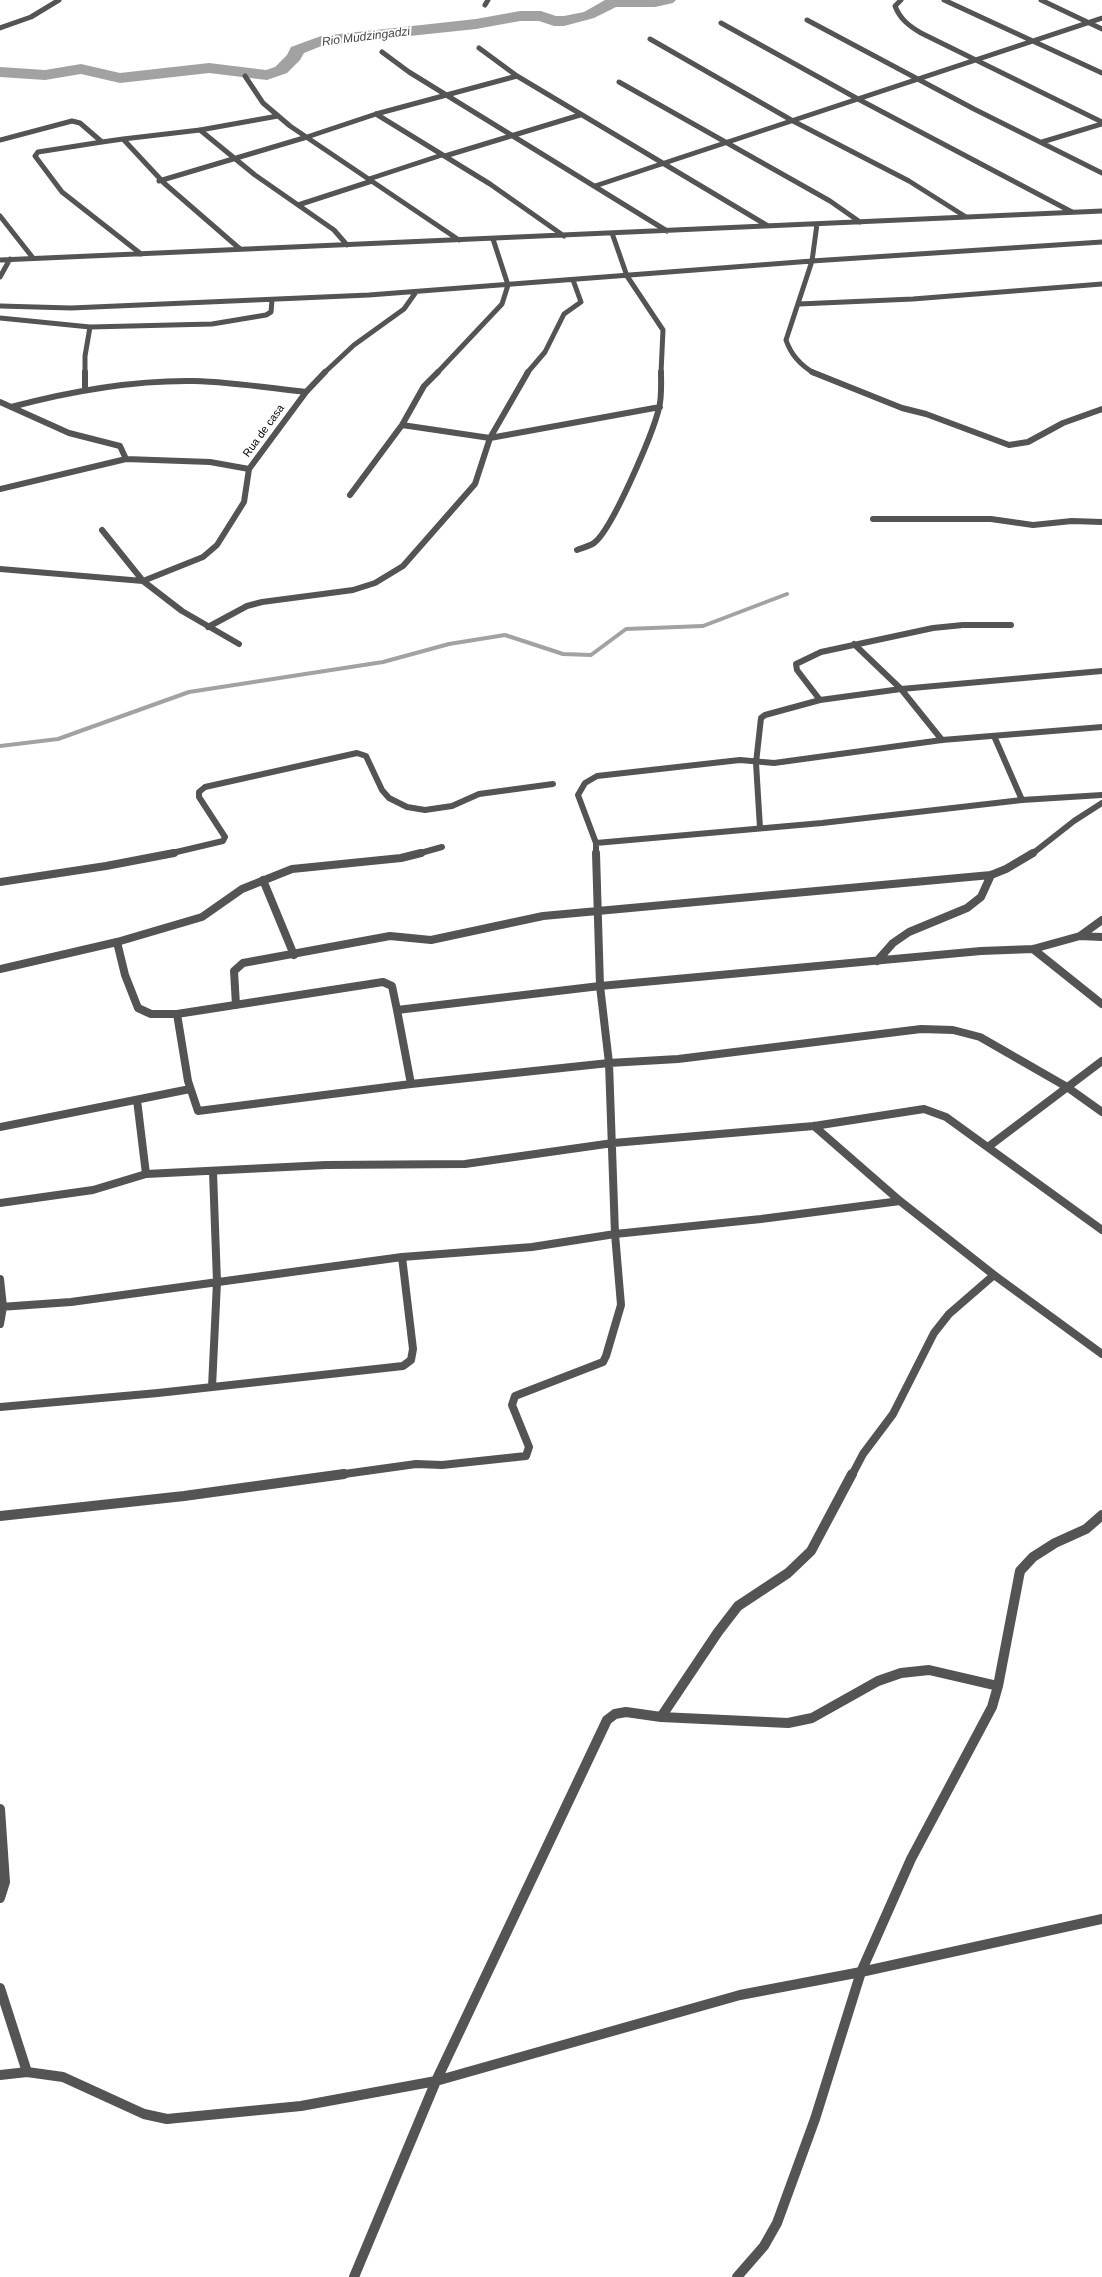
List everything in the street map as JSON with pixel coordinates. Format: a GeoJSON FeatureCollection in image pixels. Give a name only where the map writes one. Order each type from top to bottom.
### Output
{"type":"FeatureCollection","features":[{"type":"Feature","properties":{"kind":"street"},"geometry":{"type":"LineString","coordinates":[[0,28],[22,22],[42,12],[59,0]]}},
{"type":"Feature","properties":{"kind":"street"},"geometry":{"type":"LineString","coordinates":[[484,5],[488,0]]}},
{"type":"Feature","properties":{"kind":"street"},"geometry":{"type":"LineString","coordinates":[[901,0],[895,6],[898,15],[906,24],[976,61],[1102,123]]}},
{"type":"Feature","properties":{"kind":"street"},"geometry":{"type":"LineString","coordinates":[[944,0],[1102,73]]}},
{"type":"Feature","properties":{"kind":"street"},"geometry":{"type":"LineString","coordinates":[[1041,0],[1102,29]]}},
{"type":"Feature","properties":{"kind":"street"},"geometry":{"type":"LineString","coordinates":[[595,186],[662,163],[729,143],[793,120],[976,61],[1033,40],[1102,18]]}},
{"type":"Feature","properties":{"kind":"street"},"geometry":{"type":"LineString","coordinates":[[807,20],[1102,173]]}},
{"type":"Feature","properties":{"kind":"street"},"geometry":{"type":"LineString","coordinates":[[720,23],[858,99],[1072,213]]}},
{"type":"Feature","properties":{"kind":"street"},"geometry":{"type":"LineString","coordinates":[[650,39],[793,120],[910,181],[966,217]]}},
{"type":"Feature","properties":{"kind":"street"},"geometry":{"type":"LineString","coordinates":[[479,48],[517,76],[768,227]]}},
{"type":"Feature","properties":{"kind":"street"},"geometry":{"type":"LineString","coordinates":[[382,52],[409,72],[667,231]]}},
{"type":"Feature","properties":{"kind":"street"},"geometry":{"type":"LineString","coordinates":[[245,76],[263,103],[278,116],[459,240]]}},
{"type":"Feature","properties":{"kind":"street"},"geometry":{"type":"LineString","coordinates":[[159,181],[307,137],[376,114],[517,76]]}},
{"type":"Feature","properties":{"kind":"street"},"geometry":{"type":"LineString","coordinates":[[619,82],[830,201],[860,222]]}},
{"type":"Feature","properties":{"kind":"street"},"geometry":{"type":"LineString","coordinates":[[376,114],[527,208],[564,236]]}},
{"type":"Feature","properties":{"kind":"street"},"geometry":{"type":"LineString","coordinates":[[298,205],[444,156],[580,115]]}},
{"type":"Feature","properties":{"kind":"street"},"geometry":{"type":"LineString","coordinates":[[142,254],[123,237],[72,201],[62,192],[35,156],[38,152],[123,139],[200,130],[278,116]]}},
{"type":"Feature","properties":{"kind":"street"},"geometry":{"type":"LineString","coordinates":[[0,140],[77,121],[102,142]]}},
{"type":"Feature","properties":{"kind":"street"},"geometry":{"type":"LineString","coordinates":[[1042,142],[1102,123]]}},
{"type":"Feature","properties":{"kind":"street"},"geometry":{"type":"LineString","coordinates":[[200,130],[235,159],[334,230],[346,245]]}},
{"type":"Feature","properties":{"kind":"street"},"geometry":{"type":"LineString","coordinates":[[123,139],[137,159],[159,181],[240,249]]}},
{"type":"Feature","properties":{"kind":"street"},"geometry":{"type":"LineString","coordinates":[[0,260],[1102,211]]}},
{"type":"Feature","properties":{"kind":"street"},"geometry":{"type":"LineString","coordinates":[[0,216],[33,258]]}},
{"type":"Feature","properties":{"kind":"street"},"geometry":{"type":"LineString","coordinates":[[818,224],[812,261],[786,340],[789,349],[801,365],[814,373],[902,408],[926,414],[1009,445],[1017,446],[1025,444],[1058,425],[1102,408]]}},
{"type":"Feature","properties":{"kind":"street"},"geometry":{"type":"LineString","coordinates":[[577,550],[594,543],[606,528],[632,475],[660,407],[663,330],[627,276],[612,233]]}},
{"type":"Feature","properties":{"kind":"street"},"geometry":{"type":"LineString","coordinates":[[350,495],[402,425],[424,386],[502,304],[508,285],[493,239]]}},
{"type":"Feature","properties":{"kind":"street"},"geometry":{"type":"LineString","coordinates":[[0,306],[71,308],[272,300],[416,292],[812,261],[1033,249],[1102,242]]}},
{"type":"Feature","properties":{"kind":"street"},"geometry":{"type":"LineString","coordinates":[[0,277],[10,259]]}},
{"type":"Feature","properties":{"kind":"street"},"geometry":{"type":"LineString","coordinates":[[208,627],[248,606],[262,602],[353,590],[375,583],[403,566],[475,484],[484,461],[490,438],[523,378],[545,352],[559,321],[564,314],[581,302],[573,280]]}},
{"type":"Feature","properties":{"kind":"street"},"geometry":{"type":"LineString","coordinates":[[799,304],[913,299],[1102,284]]}},
{"type":"Feature","properties":{"kind":"street","name":"Rua de casa"},"geometry":{"type":"LineString","coordinates":[[143,581],[203,557],[213,550],[244,502],[249,469],[306,392],[328,368],[354,345],[404,309],[416,292]]}},
{"type":"Feature","properties":{"kind":"street"},"geometry":{"type":"LineString","coordinates":[[0,318],[90,327],[185,325],[257,318],[271,312],[272,300]]}},
{"type":"Feature","properties":{"kind":"street"},"geometry":{"type":"LineString","coordinates":[[85,389],[86,356],[90,327]]}},
{"type":"Feature","properties":{"kind":"street"},"geometry":{"type":"LineString","coordinates":[[11,406],[85,389],[189,381],[306,392]]}},
{"type":"Feature","properties":{"kind":"street"},"geometry":{"type":"LineString","coordinates":[[0,402],[69,433],[120,446],[126,459]]}},
{"type":"Feature","properties":{"kind":"street"},"geometry":{"type":"LineString","coordinates":[[402,425],[490,438],[660,407]]}},
{"type":"Feature","properties":{"kind":"street"},"geometry":{"type":"LineString","coordinates":[[0,489],[126,459],[156,461],[204,461],[249,469]]}},
{"type":"Feature","properties":{"kind":"street"},"geometry":{"type":"LineString","coordinates":[[873,519],[931,521],[977,519],[1033,525],[1072,521],[1102,522]]}},
{"type":"Feature","properties":{"kind":"street"},"geometry":{"type":"LineString","coordinates":[[102,530],[143,581],[182,611],[239,644]]}},
{"type":"Feature","properties":{"kind":"street"},"geometry":{"type":"LineString","coordinates":[[0,570],[143,581]]}},
{"type":"Feature","properties":{"kind":"street"},"geometry":{"type":"LineString","coordinates":[[820,700],[797,670],[796,664],[803,659],[820,652],[933,628],[963,625],[1011,625]]}},
{"type":"Feature","properties":{"kind":"street"},"geometry":{"type":"LineString","coordinates":[[854,644],[901,689],[942,740]]}},
{"type":"Feature","properties":{"kind":"street"},"geometry":{"type":"LineString","coordinates":[[760,828],[756,763],[761,718],[820,700],[901,689],[1102,671]]}},
{"type":"Feature","properties":{"kind":"street"},"geometry":{"type":"LineString","coordinates":[[0,1516],[184,1496],[416,1464],[442,1465],[526,1456],[530,1447],[512,1405],[515,1396],[603,1362],[621,1305],[615,1234],[609,1063],[600,986],[596,843],[578,795],[585,783],[597,776],[740,760],[756,763],[774,763],[942,740],[1102,727]]}},
{"type":"Feature","properties":{"kind":"street"},"geometry":{"type":"LineString","coordinates":[[994,736],[1022,800]]}},
{"type":"Feature","properties":{"kind":"street"},"geometry":{"type":"LineString","coordinates":[[0,882],[106,866],[216,844],[223,841],[225,837],[199,797],[199,792],[204,787],[357,753],[362,753],[366,756],[382,790],[389,798],[407,807],[425,810],[452,806],[479,794],[553,784]]}},
{"type":"Feature","properties":{"kind":"street"},"geometry":{"type":"LineString","coordinates":[[596,843],[760,828],[1022,800],[1102,795]]}},
{"type":"Feature","properties":{"kind":"street"},"geometry":{"type":"LineString","coordinates":[[236,1005],[234,971],[237,966],[243,963],[294,955],[376,938],[390,936],[431,940],[475,929],[543,916],[599,912],[857,886],[991,875],[1005,871],[1025,858],[1083,812],[1102,803]]}},
{"type":"Feature","properties":{"kind":"street"},"geometry":{"type":"LineString","coordinates":[[0,969],[117,942],[202,917],[228,897],[263,880],[302,866],[401,858],[442,846]]}},
{"type":"Feature","properties":{"kind":"street"},"geometry":{"type":"LineString","coordinates":[[877,961],[893,943],[908,932],[967,908],[981,897],[991,875]]}},
{"type":"Feature","properties":{"kind":"street"},"geometry":{"type":"LineString","coordinates":[[263,880],[294,955]]}},
{"type":"Feature","properties":{"kind":"street"},"geometry":{"type":"LineString","coordinates":[[1080,936],[1102,920]]}},
{"type":"Feature","properties":{"kind":"street"},"geometry":{"type":"LineString","coordinates":[[397,1010],[600,986],[981,951],[1033,949],[1080,936],[1102,937]]}},
{"type":"Feature","properties":{"kind":"street"},"geometry":{"type":"LineString","coordinates":[[117,942],[125,975],[138,1008],[151,1014],[177,1014],[383,982],[392,986],[411,1084]]}},
{"type":"Feature","properties":{"kind":"street"},"geometry":{"type":"LineString","coordinates":[[1033,949],[1102,1004]]}},
{"type":"Feature","properties":{"kind":"street"},"geometry":{"type":"LineString","coordinates":[[177,1014],[194,1108],[198,1111],[411,1084],[609,1063],[678,1059],[921,1030],[954,1030],[980,1037],[1067,1087],[1102,1112]]}},
{"type":"Feature","properties":{"kind":"street"},"geometry":{"type":"LineString","coordinates":[[988,1147],[1102,1061]]}},
{"type":"Feature","properties":{"kind":"street"},"geometry":{"type":"LineString","coordinates":[[0,1127],[190,1089]]}},
{"type":"Feature","properties":{"kind":"street"},"geometry":{"type":"LineString","coordinates":[[138,1100],[141,1146],[146,1174]]}},
{"type":"Feature","properties":{"kind":"street"},"geometry":{"type":"LineString","coordinates":[[0,1203],[105,1188],[127,1182],[146,1174],[326,1166],[465,1164],[613,1143],[814,1126],[924,1109],[934,1111],[946,1117],[1102,1230]]}},
{"type":"Feature","properties":{"kind":"street"},"geometry":{"type":"LineString","coordinates":[[814,1126],[900,1201],[994,1275],[1102,1354]]}},
{"type":"Feature","properties":{"kind":"street"},"geometry":{"type":"LineString","coordinates":[[212,1387],[217,1282],[213,1172]]}},
{"type":"Feature","properties":{"kind":"street"},"geometry":{"type":"LineString","coordinates":[[1,1307],[71,1302],[402,1257],[532,1247],[615,1234],[761,1219],[900,1201]]}},
{"type":"Feature","properties":{"kind":"street"},"geometry":{"type":"LineString","coordinates":[[0,1407],[212,1387],[403,1366],[411,1360],[413,1349],[402,1257]]}},
{"type":"Feature","properties":{"kind":"street"},"geometry":{"type":"LineString","coordinates":[[661,1717],[718,1632],[738,1606],[788,1573],[811,1551],[863,1454],[893,1414],[934,1333],[949,1314],[994,1275]]}},
{"type":"Feature","properties":{"kind":"street"},"geometry":{"type":"LineString","coordinates":[[0,1279],[0,1324]]}},
{"type":"Feature","properties":{"kind":"street"},"geometry":{"type":"LineString","coordinates":[[737,2277],[764,2246],[777,2223],[815,2119],[861,1972],[911,1859],[992,1707],[998,1686],[1020,1571],[1033,1557],[1055,1543],[1086,1529],[1102,1515]]}},
{"type":"Feature","properties":{"kind":"street"},"geometry":{"type":"LineString","coordinates":[[354,2277],[436,2082],[526,1888],[607,1720],[615,1714],[626,1712],[661,1717],[788,1723],[812,1718],[878,1681],[901,1673],[929,1670],[998,1686]]}},
{"type":"Feature","properties":{"kind":"street"},"geometry":{"type":"LineString","coordinates":[[0,1809],[1,1849],[5,1882],[0,1898]]}},
{"type":"Feature","properties":{"kind":"street"},"geometry":{"type":"LineString","coordinates":[[0,2076],[27,2072],[45,2072],[62,2077],[144,2114],[167,2119],[301,2106],[436,2082],[740,1995],[861,1972],[1102,1919]]}},
{"type":"Feature","properties":{"kind":"street"},"geometry":{"type":"LineString","coordinates":[[0,1988],[27,2072]]}},
{"type":"Feature","properties":{"kind":"waterway","name":"Rio Mudzingadzi"},"geometry":{"type":"LineString","coordinates":[[0,72],[45,75],[81,69],[120,78],[209,68],[267,75],[281,70],[294,57],[297,50],[321,41],[476,24],[520,16],[541,16],[554,21],[564,21],[589,15],[613,2],[655,2],[668,0]]}},
{"type":"Feature","properties":{"kind":"waterway"},"geometry":{"type":"LineString","coordinates":[[0,746],[58,739],[189,692],[383,662],[449,644],[505,635],[563,654],[591,655],[626,629],[703,626],[787,594]]}}]}
